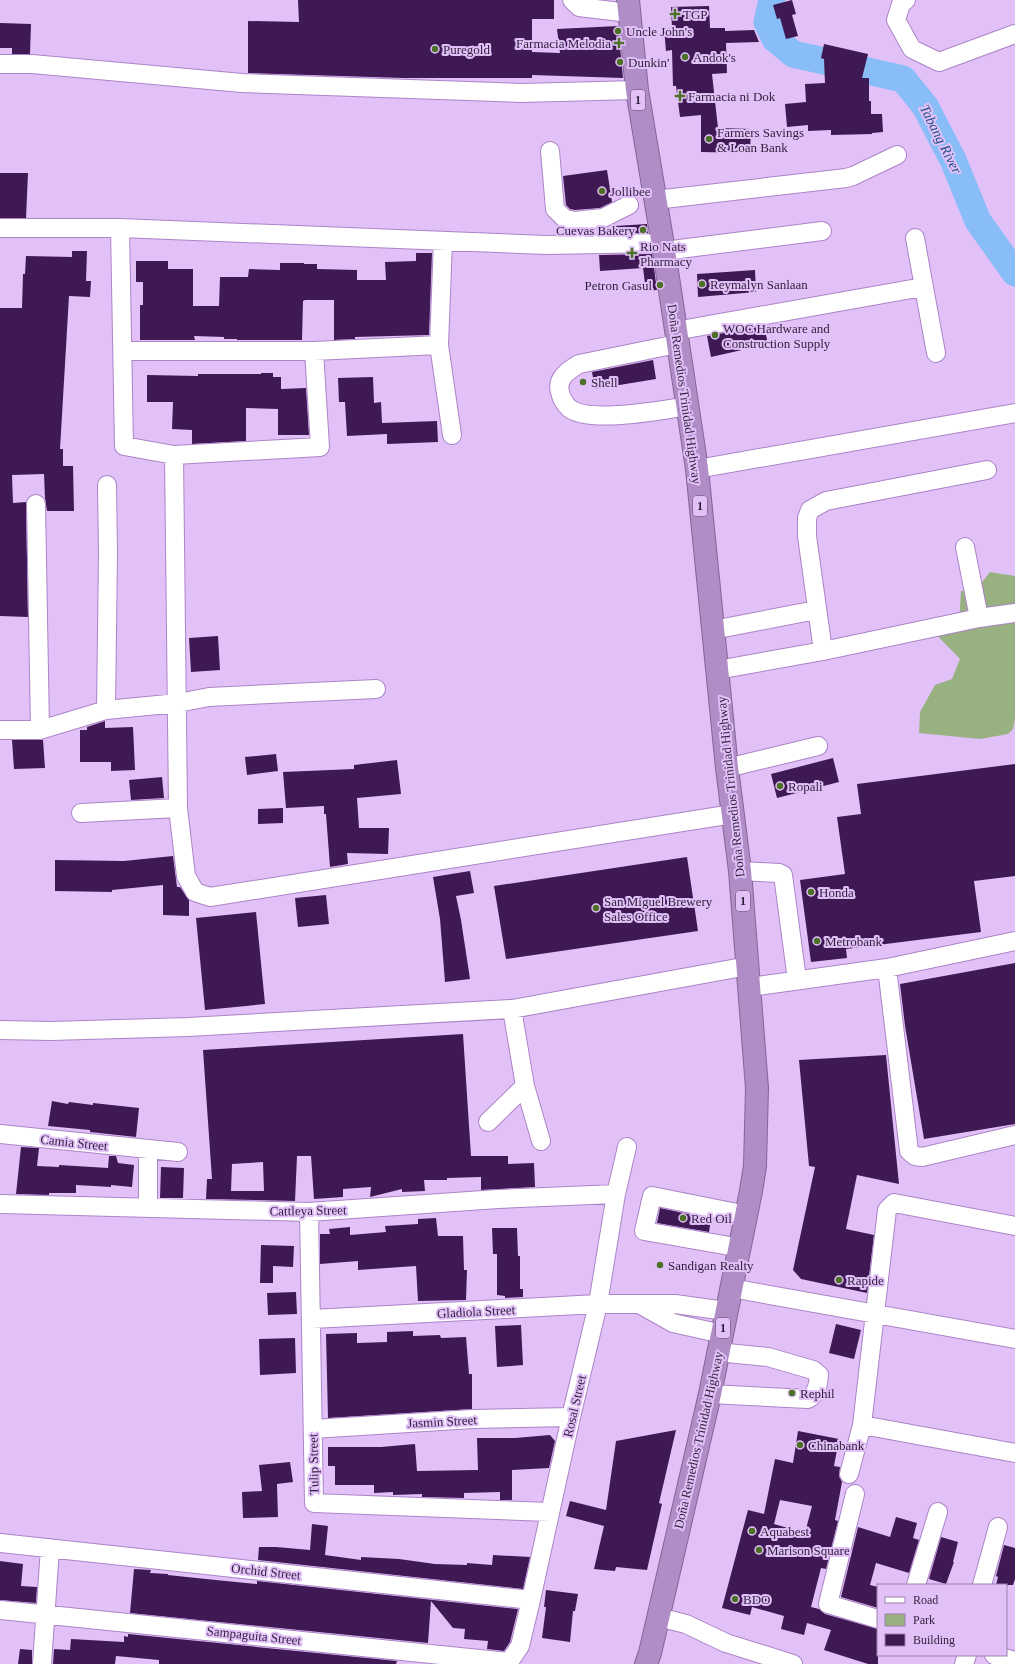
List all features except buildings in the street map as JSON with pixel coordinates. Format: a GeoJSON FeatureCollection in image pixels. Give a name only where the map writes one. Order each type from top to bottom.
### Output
{"type":"FeatureCollection","features":[{"type":"Feature","properties":{"kind":"highway","name":"Doña Remedios Trinidad Highway"},"geometry":{"type":"LineString","coordinates":[[629,6],[637,90],[697,469],[727,768],[740,871],[757,1088],[755,1166],[747,1216],[719,1343],[710,1394],[646,1664]]}},
{"type":"Feature","properties":{"kind":"street"},"geometry":{"type":"LineString","coordinates":[[572,0],[579,7],[629,6]]}},
{"type":"Feature","properties":{"kind":"street"},"geometry":{"type":"LineString","coordinates":[[906,0],[901,4],[896,20],[905,37],[912,49],[939,62],[1015,34]]}},
{"type":"Feature","properties":{"kind":"street"},"geometry":{"type":"LineString","coordinates":[[0,64],[32,64],[242,83],[521,93],[637,90]]}},
{"type":"Feature","properties":{"kind":"street"},"geometry":{"type":"LineString","coordinates":[[550,151],[555,209],[564,218],[574,221],[603,218],[629,205]]}},
{"type":"Feature","properties":{"kind":"street"},"geometry":{"type":"LineString","coordinates":[[655,200],[846,178],[897,155]]}},
{"type":"Feature","properties":{"kind":"street"},"geometry":{"type":"LineString","coordinates":[[0,228],[120,228],[546,245],[663,247],[822,231]]}},
{"type":"Feature","properties":{"kind":"street"},"geometry":{"type":"LineString","coordinates":[[120,228],[124,446],[174,455],[320,447],[314,350]]}},
{"type":"Feature","properties":{"kind":"street"},"geometry":{"type":"LineString","coordinates":[[915,238],[936,353]]}},
{"type":"Feature","properties":{"kind":"street"},"geometry":{"type":"LineString","coordinates":[[443,241],[439,345],[452,435]]}},
{"type":"Feature","properties":{"kind":"street"},"geometry":{"type":"LineString","coordinates":[[688,406],[619,416],[580,413],[569,408],[563,399],[559,382],[568,371],[579,364],[676,337],[923,287]]}},
{"type":"Feature","properties":{"kind":"street"},"geometry":{"type":"LineString","coordinates":[[123,351],[314,350],[439,345]]}},
{"type":"Feature","properties":{"kind":"street"},"geometry":{"type":"LineString","coordinates":[[697,469],[1015,413]]}},
{"type":"Feature","properties":{"kind":"street"},"geometry":{"type":"LineString","coordinates":[[174,455],[178,808],[186,876],[195,892],[210,897],[733,814]]}},
{"type":"Feature","properties":{"kind":"street"},"geometry":{"type":"LineString","coordinates":[[823,651],[816,610],[807,536],[807,518],[810,510],[826,501],[987,470]]}},
{"type":"Feature","properties":{"kind":"street"},"geometry":{"type":"LineString","coordinates":[[106,710],[108,553],[107,485]]}},
{"type":"Feature","properties":{"kind":"street"},"geometry":{"type":"LineString","coordinates":[[36,504],[40,730]]}},
{"type":"Feature","properties":{"kind":"street"},"geometry":{"type":"LineString","coordinates":[[965,547],[979,618]]}},
{"type":"Feature","properties":{"kind":"street"},"geometry":{"type":"LineString","coordinates":[[714,630],[816,610]]}},
{"type":"Feature","properties":{"kind":"street"},"geometry":{"type":"LineString","coordinates":[[717,670],[823,651],[979,618],[1015,613]]}},
{"type":"Feature","properties":{"kind":"street"},"geometry":{"type":"LineString","coordinates":[[0,730],[40,730],[106,710],[178,703],[209,697],[376,689]]}},
{"type":"Feature","properties":{"kind":"street"},"geometry":{"type":"LineString","coordinates":[[727,768],[818,746]]}},
{"type":"Feature","properties":{"kind":"street"},"geometry":{"type":"LineString","coordinates":[[81,813],[178,808]]}},
{"type":"Feature","properties":{"kind":"street"},"geometry":{"type":"LineString","coordinates":[[740,871],[779,873],[783,875],[797,980]]}},
{"type":"Feature","properties":{"kind":"street"},"geometry":{"type":"LineString","coordinates":[[750,987],[887,968],[1015,941]]}},
{"type":"Feature","properties":{"kind":"street"},"geometry":{"type":"LineString","coordinates":[[0,1030],[51,1031],[188,1027],[512,1009],[748,966]]}},
{"type":"Feature","properties":{"kind":"street"},"geometry":{"type":"LineString","coordinates":[[887,968],[909,1151],[915,1156],[922,1157],[1015,1135]]}},
{"type":"Feature","properties":{"kind":"street"},"geometry":{"type":"LineString","coordinates":[[512,1009],[525,1086],[541,1141]]}},
{"type":"Feature","properties":{"kind":"street"},"geometry":{"type":"LineString","coordinates":[[488,1122],[525,1086]]}},
{"type":"Feature","properties":{"kind":"street","name":"Camia Street"},"geometry":{"type":"LineString","coordinates":[[0,1134],[178,1152]]}},
{"type":"Feature","properties":{"kind":"street","name":"Rosal Street"},"geometry":{"type":"LineString","coordinates":[[509,1662],[520,1646],[531,1600],[571,1417],[598,1304],[616,1194],[627,1147]]}},
{"type":"Feature","properties":{"kind":"street"},"geometry":{"type":"LineString","coordinates":[[148,1150],[148,1208]]}},
{"type":"Feature","properties":{"kind":"street","name":"Cattleya Street"},"geometry":{"type":"LineString","coordinates":[[0,1204],[309,1212],[498,1199],[616,1194]]}},
{"type":"Feature","properties":{"kind":"street"},"geometry":{"type":"LineString","coordinates":[[740,1248],[644,1231],[652,1196],[747,1216]]}},
{"type":"Feature","properties":{"kind":"street"},"geometry":{"type":"LineString","coordinates":[[849,1474],[862,1425],[887,1210],[894,1204],[1015,1226]]}},
{"type":"Feature","properties":{"kind":"street","name":"Tulip Street"},"geometry":{"type":"LineString","coordinates":[[309,1212],[314,1503],[550,1512]]}},
{"type":"Feature","properties":{"kind":"street"},"geometry":{"type":"LineString","coordinates":[[731,1288],[1015,1339]]}},
{"type":"Feature","properties":{"kind":"street","name":"Gladiola Street"},"geometry":{"type":"LineString","coordinates":[[312,1319],[598,1304],[675,1304],[726,1311]]}},
{"type":"Feature","properties":{"kind":"street","name":"Gladiola Street"},"geometry":{"type":"LineString","coordinates":[[640,1305],[672,1323],[719,1343],[813,1370],[819,1375],[818,1385],[814,1396],[808,1399],[710,1394]]}},
{"type":"Feature","properties":{"kind":"street","name":"Jasmin Street"},"geometry":{"type":"LineString","coordinates":[[313,1429],[473,1419],[571,1417]]}},
{"type":"Feature","properties":{"kind":"street"},"geometry":{"type":"LineString","coordinates":[[862,1425],[1015,1453]]}},
{"type":"Feature","properties":{"kind":"street"},"geometry":{"type":"LineString","coordinates":[[855,1494],[828,1604],[877,1619]]}},
{"type":"Feature","properties":{"kind":"street"},"geometry":{"type":"LineString","coordinates":[[916,1584],[938,1512]]}},
{"type":"Feature","properties":{"kind":"street"},"geometry":{"type":"LineString","coordinates":[[982,1584],[998,1527]]}},
{"type":"Feature","properties":{"kind":"street","name":"Orchid Street"},"geometry":{"type":"LineString","coordinates":[[0,1543],[531,1600]]}},
{"type":"Feature","properties":{"kind":"street"},"geometry":{"type":"LineString","coordinates":[[42,1664],[50,1548]]}},
{"type":"Feature","properties":{"kind":"street","name":"Sampaguita Street"},"geometry":{"type":"LineString","coordinates":[[0,1610],[394,1657],[509,1662]]}},
{"type":"Feature","properties":{"kind":"street"},"geometry":{"type":"LineString","coordinates":[[658,1617],[686,1624],[726,1643],[793,1664]]}},
{"type":"Feature","properties":{"kind":"street"},"geometry":{"type":"LineString","coordinates":[[998,1656],[1015,1661]]}},
{"type":"Feature","properties":{"kind":"green space"},"geometry":{"type":"Polygon","coordinates":[[[990,572],[1015,576],[1015,718],[1013,729],[1008,734],[980,739],[919,733],[920,712],[935,685],[952,679],[960,659],[931,629],[959,624],[961,591],[976,590],[990,572]]]}},
{"type":"Feature","properties":{"kind":"waterway","name":"Tabang River"},"geometry":{"type":"LineString","coordinates":[[772,0],[767,22],[775,39],[793,54],[903,79],[925,106],[953,160],[978,221],[1015,273]]}},
{"type":"Feature","properties":{"kind":"place","name":"TGP"},"geometry":{"type":"Point","coordinates":[675,14]}},
{"type":"Feature","properties":{"kind":"place","name":"Uncle John's"},"geometry":{"type":"Point","coordinates":[618,31]}},
{"type":"Feature","properties":{"kind":"place","name":"Farmacia Melodia"},"geometry":{"type":"Point","coordinates":[619,43]}},
{"type":"Feature","properties":{"kind":"place","name":"Puregold"},"geometry":{"type":"Point","coordinates":[435,49]}},
{"type":"Feature","properties":{"kind":"place","name":"Andok's"},"geometry":{"type":"Point","coordinates":[685,57]}},
{"type":"Feature","properties":{"kind":"place","name":"Dunkin'"},"geometry":{"type":"Point","coordinates":[620,62]}},
{"type":"Feature","properties":{"kind":"place","name":"Farmacia ni Dok"},"geometry":{"type":"Point","coordinates":[680,96]}},
{"type":"Feature","properties":{"kind":"place","name":"Farmers Savings & Loan Bank"},"geometry":{"type":"Point","coordinates":[709,139]}},
{"type":"Feature","properties":{"kind":"place","name":"Jollibee"},"geometry":{"type":"Point","coordinates":[602,191]}},
{"type":"Feature","properties":{"kind":"place","name":"Cuevas Bakery"},"geometry":{"type":"Point","coordinates":[643,230]}},
{"type":"Feature","properties":{"kind":"place","name":"Rio Nats Pharmacy"},"geometry":{"type":"Point","coordinates":[632,253]}},
{"type":"Feature","properties":{"kind":"place","name":"Reymalyn Sanlaan"},"geometry":{"type":"Point","coordinates":[702,284]}},
{"type":"Feature","properties":{"kind":"place","name":"Petron Gasul"},"geometry":{"type":"Point","coordinates":[660,285]}},
{"type":"Feature","properties":{"kind":"place","name":"WOC Hardware and Construction Supply"},"geometry":{"type":"Point","coordinates":[715,335]}},
{"type":"Feature","properties":{"kind":"place","name":"Shell"},"geometry":{"type":"Point","coordinates":[583,382]}},
{"type":"Feature","properties":{"kind":"place","name":"Ropali"},"geometry":{"type":"Point","coordinates":[780,786]}},
{"type":"Feature","properties":{"kind":"place","name":"Honda"},"geometry":{"type":"Point","coordinates":[811,892]}},
{"type":"Feature","properties":{"kind":"place","name":"San Miguel Brewery Sales Office"},"geometry":{"type":"Point","coordinates":[596,908]}},
{"type":"Feature","properties":{"kind":"place","name":"Metrobank"},"geometry":{"type":"Point","coordinates":[817,941]}},
{"type":"Feature","properties":{"kind":"place","name":"Red Oil"},"geometry":{"type":"Point","coordinates":[683,1218]}},
{"type":"Feature","properties":{"kind":"place","name":"Sandigan Realty"},"geometry":{"type":"Point","coordinates":[660,1265]}},
{"type":"Feature","properties":{"kind":"place","name":"Rapide"},"geometry":{"type":"Point","coordinates":[839,1280]}},
{"type":"Feature","properties":{"kind":"place","name":"Rephil"},"geometry":{"type":"Point","coordinates":[792,1393]}},
{"type":"Feature","properties":{"kind":"place","name":"Chinabank"},"geometry":{"type":"Point","coordinates":[800,1445]}},
{"type":"Feature","properties":{"kind":"place","name":"Aquabest"},"geometry":{"type":"Point","coordinates":[752,1531]}},
{"type":"Feature","properties":{"kind":"place","name":"Marison Square"},"geometry":{"type":"Point","coordinates":[759,1550]}},
{"type":"Feature","properties":{"kind":"place","name":"BDO"},"geometry":{"type":"Point","coordinates":[735,1599]}}]}
